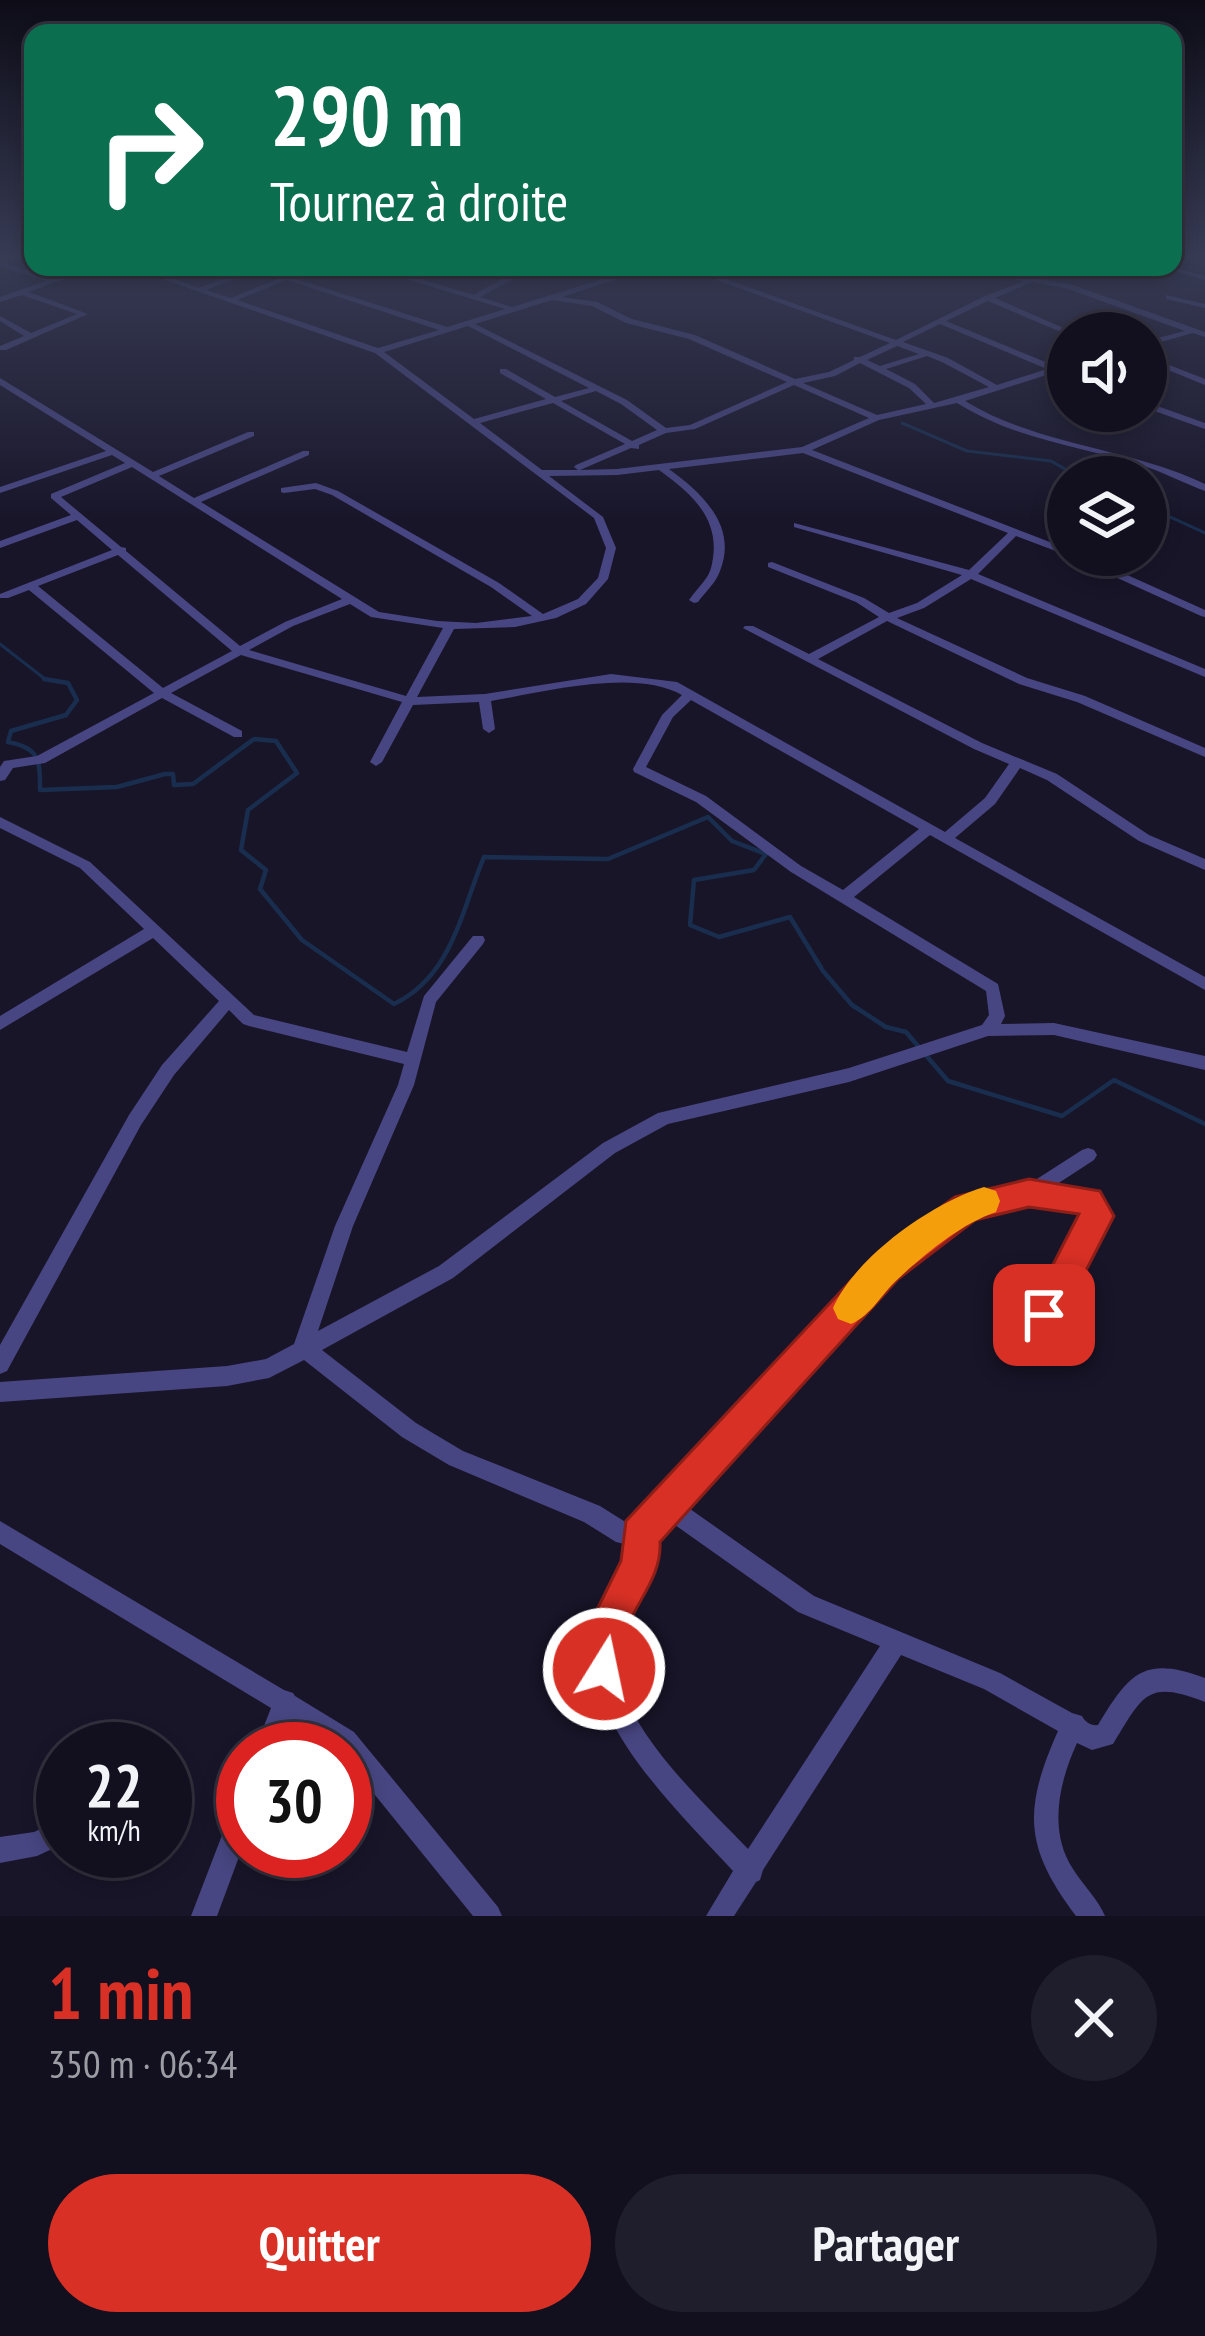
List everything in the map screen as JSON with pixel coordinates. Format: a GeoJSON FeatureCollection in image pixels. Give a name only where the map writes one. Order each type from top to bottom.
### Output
{"type":"FeatureCollection","features":[{"type":"Feature","properties":{"kind":"street"},"geometry":{"type":"LineString","coordinates":[[3,348],[11,344]]}},
{"type":"Feature","properties":{"kind":"street"},"geometry":{"type":"LineString","coordinates":[[0,381],[346,601],[399,622],[490,628],[540,617],[598,585],[611,548],[598,517],[378,351],[360,344]]}},
{"type":"Feature","properties":{"kind":"street"},"geometry":{"type":"LineString","coordinates":[[378,351],[398,344]]}},
{"type":"Feature","properties":{"kind":"street"},"geometry":{"type":"LineString","coordinates":[[510,344],[597,388],[664,431]]}},
{"type":"Feature","properties":{"kind":"street"},"geometry":{"type":"LineString","coordinates":[[709,344],[876,418]]}},
{"type":"Feature","properties":{"kind":"street"},"geometry":{"type":"LineString","coordinates":[[565,472],[636,447],[664,431],[692,427],[794,382],[832,374],[893,344]]}},
{"type":"Feature","properties":{"kind":"street"},"geometry":{"type":"LineString","coordinates":[[895,344],[993,386]]}},
{"type":"Feature","properties":{"kind":"street"},"geometry":{"type":"LineString","coordinates":[[996,344],[1047,366]]}},
{"type":"Feature","properties":{"kind":"street"},"geometry":{"type":"LineString","coordinates":[[879,369],[926,354]]}},
{"type":"Feature","properties":{"kind":"street"},"geometry":{"type":"LineString","coordinates":[[857,359],[912,386],[932,406]]}},
{"type":"Feature","properties":{"kind":"street"},"geometry":{"type":"LineString","coordinates":[[1167,367],[1205,382]]}},
{"type":"Feature","properties":{"kind":"street"},"geometry":{"type":"LineString","coordinates":[[543,473],[661,467],[804,450],[876,418],[958,400],[1047,370]]}},
{"type":"Feature","properties":{"kind":"street"},"geometry":{"type":"LineString","coordinates":[[503,371],[636,447]]}},
{"type":"Feature","properties":{"kind":"street"},"geometry":{"type":"LineString","coordinates":[[475,422],[597,388]]}},
{"type":"Feature","properties":{"kind":"street"},"geometry":{"type":"LineString","coordinates":[[958,400],[986,417],[1049,441],[1142,464],[1205,488]]}},
{"type":"Feature","properties":{"kind":"street"},"geometry":{"type":"LineString","coordinates":[[1167,412],[1205,425]]}},
{"type":"Feature","properties":{"kind":"street"},"geometry":{"type":"LineString","coordinates":[[152,476],[251,434]]}},
{"type":"Feature","properties":{"kind":"street"},"geometry":{"type":"LineString","coordinates":[[804,450],[1047,546]]}},
{"type":"Feature","properties":{"kind":"street"},"geometry":{"type":"LineString","coordinates":[[0,490],[112,452]]}},
{"type":"Feature","properties":{"kind":"street"},"geometry":{"type":"LineString","coordinates":[[192,502],[307,453]]}},
{"type":"Feature","properties":{"kind":"street"},"geometry":{"type":"LineString","coordinates":[[132,464],[54,496],[239,651],[411,701],[485,698],[637,677],[690,694],[1205,984]]}},
{"type":"Feature","properties":{"kind":"street"},"geometry":{"type":"LineString","coordinates":[[661,467],[699,494],[718,524],[716,571],[694,600]]}},
{"type":"Feature","properties":{"kind":"street"},"geometry":{"type":"LineString","coordinates":[[0,471],[18,484]]}},
{"type":"Feature","properties":{"kind":"street"},"geometry":{"type":"LineString","coordinates":[[284,490],[316,486],[335,493],[495,585],[540,617]]}},
{"type":"Feature","properties":{"kind":"street"},"geometry":{"type":"LineString","coordinates":[[0,545],[79,516]]}},
{"type":"Feature","properties":{"kind":"street"},"geometry":{"type":"LineString","coordinates":[[798,525],[967,573],[1205,673]]}},
{"type":"Feature","properties":{"kind":"street"},"geometry":{"type":"LineString","coordinates":[[809,658],[886,617],[905,614],[996,554],[1012,535]]}},
{"type":"Feature","properties":{"kind":"street"},"geometry":{"type":"LineString","coordinates":[[4,596],[122,550]]}},
{"type":"Feature","properties":{"kind":"street"},"geometry":{"type":"LineString","coordinates":[[772,565],[860,600],[886,617],[1023,681],[1081,699],[1205,753]]}},
{"type":"Feature","properties":{"kind":"street"},"geometry":{"type":"LineString","coordinates":[[1120,576],[1205,614]]}},
{"type":"Feature","properties":{"kind":"street"},"geometry":{"type":"LineString","coordinates":[[31,586],[163,694],[238,734]]}},
{"type":"Feature","properties":{"kind":"street"},"geometry":{"type":"LineString","coordinates":[[0,777],[9,764],[40,760],[239,651],[346,601]]}},
{"type":"Feature","properties":{"kind":"street"},"geometry":{"type":"LineString","coordinates":[[376,762],[449,628]]}},
{"type":"Feature","properties":{"kind":"street"},"geometry":{"type":"LineString","coordinates":[[749,628],[1016,764],[1069,786],[1144,838],[1205,866]]}},
{"type":"Feature","properties":{"kind":"street"},"geometry":{"type":"LineString","coordinates":[[690,694],[668,715],[639,769],[700,799],[844,897],[993,988],[997,1016],[988,1030]]}},
{"type":"Feature","properties":{"kind":"street"},"geometry":{"type":"LineString","coordinates":[[485,698],[489,729]]}},
{"type":"Feature","properties":{"kind":"street"},"geometry":{"type":"LineString","coordinates":[[945,839],[990,801],[1016,764]]}},
{"type":"Feature","properties":{"kind":"street"},"geometry":{"type":"LineString","coordinates":[[0,822],[85,865],[249,1020],[413,1060]]}},
{"type":"Feature","properties":{"kind":"street"},"geometry":{"type":"LineString","coordinates":[[844,897],[929,828]]}},
{"type":"Feature","properties":{"kind":"street"},"geometry":{"type":"LineString","coordinates":[[0,1024],[151,932]]}},
{"type":"Feature","properties":{"kind":"street"},"geometry":{"type":"LineString","coordinates":[[303,1347],[344,1226],[413,1060],[429,1000],[478,940]]}},
{"type":"Feature","properties":{"kind":"street"},"geometry":{"type":"LineString","coordinates":[[0,1364],[135,1120],[168,1070],[226,1003]]}},
{"type":"Feature","properties":{"kind":"street"},"geometry":{"type":"LineString","coordinates":[[0,1392],[226,1376],[269,1367],[446,1272],[609,1148],[664,1118],[849,1075],[988,1030],[1054,1029],[1205,1063]]}},
{"type":"Feature","properties":{"kind":"street"},"geometry":{"type":"LineString","coordinates":[[1029,1193],[1088,1155]]}},
{"type":"Feature","properties":{"kind":"street"},"geometry":{"type":"LineString","coordinates":[[751,1871],[627,1728],[614,1699],[602,1640],[641,1564],[640,1535],[886,1268],[966,1207],[1029,1193],[1089,1201],[1098,1216],[1044,1315]]}},
{"type":"Feature","properties":{"kind":"street"},"geometry":{"type":"LineString","coordinates":[[303,1347],[409,1430],[455,1458],[592,1514],[625,1534],[640,1535]]}},
{"type":"Feature","properties":{"kind":"street"},"geometry":{"type":"LineString","coordinates":[[667,1505],[806,1604],[992,1681],[1092,1738],[1105,1736],[1135,1685],[1148,1679],[1182,1679],[1205,1690]]}},
{"type":"Feature","properties":{"kind":"street"},"geometry":{"type":"LineString","coordinates":[[0,1532],[346,1740],[489,1916]]}},
{"type":"Feature","properties":{"kind":"street"},"geometry":{"type":"LineString","coordinates":[[718,1916],[895,1644]]}},
{"type":"Feature","properties":{"kind":"street"},"geometry":{"type":"LineString","coordinates":[[277,1722],[286,1700]]}},
{"type":"Feature","properties":{"kind":"street"},"geometry":{"type":"LineString","coordinates":[[1074,1724],[1060,1748],[1047,1811],[1050,1852],[1092,1916]]}},
{"type":"Feature","properties":{"kind":"street"},"geometry":{"type":"LineString","coordinates":[[0,1850],[36,1844]]}},
{"type":"Feature","properties":{"kind":"street"},"geometry":{"type":"LineString","coordinates":[[204,1916],[218,1878]]}},
{"type":"Feature","properties":{"kind":"waterway"},"geometry":{"type":"LineString","coordinates":[[902,423],[967,451],[1047,461]]}},
{"type":"Feature","properties":{"kind":"waterway"},"geometry":{"type":"LineString","coordinates":[[1167,516],[1205,533]]}},
{"type":"Feature","properties":{"kind":"waterway"},"geometry":{"type":"LineString","coordinates":[[0,644],[50,680]]}},
{"type":"Feature","properties":{"kind":"waterway"},"geometry":{"type":"LineString","coordinates":[[44,679],[50,680]]}},
{"type":"Feature","properties":{"kind":"waterway"},"geometry":{"type":"LineString","coordinates":[[50,680],[68,683],[77,700],[66,715],[11,731],[8,742],[36,757],[40,790],[117,787],[165,774],[173,774],[174,785],[193,784],[254,739],[276,741],[297,773],[248,810],[241,850],[266,870],[260,889],[302,940],[394,1004],[414,992],[442,960],[484,857],[608,859],[708,817],[732,841],[766,854],[754,870],[694,880],[690,925],[719,937],[790,917],[823,971],[852,1005],[886,1027],[906,1032],[948,1081],[1062,1116],[1114,1080],[1205,1124]]}},
{"type":"Feature","properties":{"kind":"waterway"},"geometry":{"type":"LineString","coordinates":[[50,680],[60,682]]}},
{"type":"Feature","properties":{"kind":"slow traffic"},"geometry":{"type":"LineString","coordinates":[[851,1308],[886,1268],[966,1207],[984,1201]]}},
{"type":"Feature","properties":{"kind":"route"},"geometry":{"type":"LineString","coordinates":[[604,1669],[602,1640],[638,1574],[640,1535],[655,1525],[667,1505],[798,1358],[886,1268],[966,1207],[1029,1193],[1089,1201],[1098,1216],[1044,1315]]}}]}
